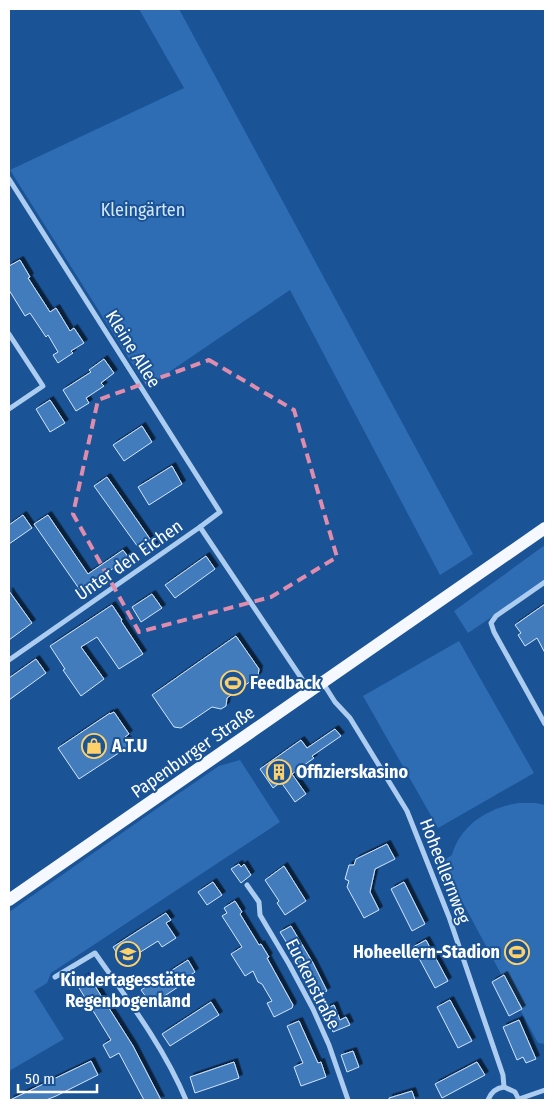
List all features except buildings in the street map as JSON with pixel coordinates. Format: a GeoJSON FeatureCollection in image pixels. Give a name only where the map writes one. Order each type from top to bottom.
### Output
{"type":"FeatureCollection","features":[{"type":"Feature","properties":{"kind":"main road","name":"Papenburger Straße"},"geometry":{"type":"LineString","coordinates":[[9,900],[545,528]]}},
{"type":"Feature","properties":{"kind":"street","name":"Kleine Allee"},"geometry":{"type":"LineString","coordinates":[[9,179],[220,512],[200,527]]}},
{"type":"Feature","properties":{"kind":"street"},"geometry":{"type":"LineString","coordinates":[[9,334],[43,386],[9,409]]}},
{"type":"Feature","properties":{"kind":"street","name":"Unter den Eichen"},"geometry":{"type":"LineString","coordinates":[[9,660],[200,527],[311,692]]}},
{"type":"Feature","properties":{"kind":"street"},"geometry":{"type":"LineString","coordinates":[[545,582],[496,616],[492,623],[494,632],[545,723]]}},
{"type":"Feature","properties":{"kind":"street","name":"Hoheellernweg"},"geometry":{"type":"LineString","coordinates":[[323,683],[335,702],[350,718],[406,810],[449,917],[503,1075],[504,1088]]}},
{"type":"Feature","properties":{"kind":"street","name":"Euckenstraße"},"geometry":{"type":"LineString","coordinates":[[247,885],[259,902],[260,915],[313,1009],[329,1045],[348,1100]]}},
{"type":"Feature","properties":{"kind":"street"},"geometry":{"type":"LineString","coordinates":[[55,977],[95,953],[159,1047],[170,1065],[186,1100]]}},
{"type":"Feature","properties":{"kind":"street"},"geometry":{"type":"LineString","coordinates":[[488,1100],[494,1090],[504,1088],[512,1090],[519,1099],[545,1090]]}},
{"type":"Feature","properties":{"kind":"highlighted area"},"geometry":{"type":"Polygon","coordinates":[[[209,360],[294,410],[337,557],[271,597],[139,632],[73,514],[98,400],[209,360]]]}},
{"type":"Feature","properties":{"kind":"green space","name":"Kleingärten"},"geometry":{"type":"Polygon","coordinates":[[[139,9],[179,9],[473,554],[440,575],[290,290],[147,387],[10,170],[184,88],[139,9]]]}},
{"type":"Feature","properties":{"kind":"green space"},"geometry":{"type":"Polygon","coordinates":[[[545,545],[545,581],[468,633],[454,611],[545,545]]]}},
{"type":"Feature","properties":{"kind":"green space"},"geometry":{"type":"Polygon","coordinates":[[[459,641],[534,773],[438,828],[363,696],[459,641]]]}},
{"type":"Feature","properties":{"kind":"green space"},"geometry":{"type":"Polygon","coordinates":[[[240,760],[280,822],[51,973],[47,983],[34,991],[64,1039],[9,1071],[9,912],[219,766],[240,760]]]}},
{"type":"Feature","properties":{"kind":"green space","name":"Hoheellern-Stadion"},"geometry":{"type":"Polygon","coordinates":[[[519,803],[545,805],[545,1044],[538,1043],[441,862],[452,855],[462,835],[477,819],[497,809],[519,803]]]}},
{"type":"Feature","properties":{"kind":"place","name":"Feedback"},"geometry":{"type":"Point","coordinates":[233,683]}},
{"type":"Feature","properties":{"kind":"place","name":"A.T.U"},"geometry":{"type":"Point","coordinates":[94,746]}},
{"type":"Feature","properties":{"kind":"place","name":"Offizierskasino"},"geometry":{"type":"Point","coordinates":[279,772]}},
{"type":"Feature","properties":{"kind":"place","name":"Hoheellern-Stadion"},"geometry":{"type":"Point","coordinates":[517,952]}},
{"type":"Feature","properties":{"kind":"place","name":"Kindertagesstätte Regenbogenland"},"geometry":{"type":"Point","coordinates":[128,954]}}]}
